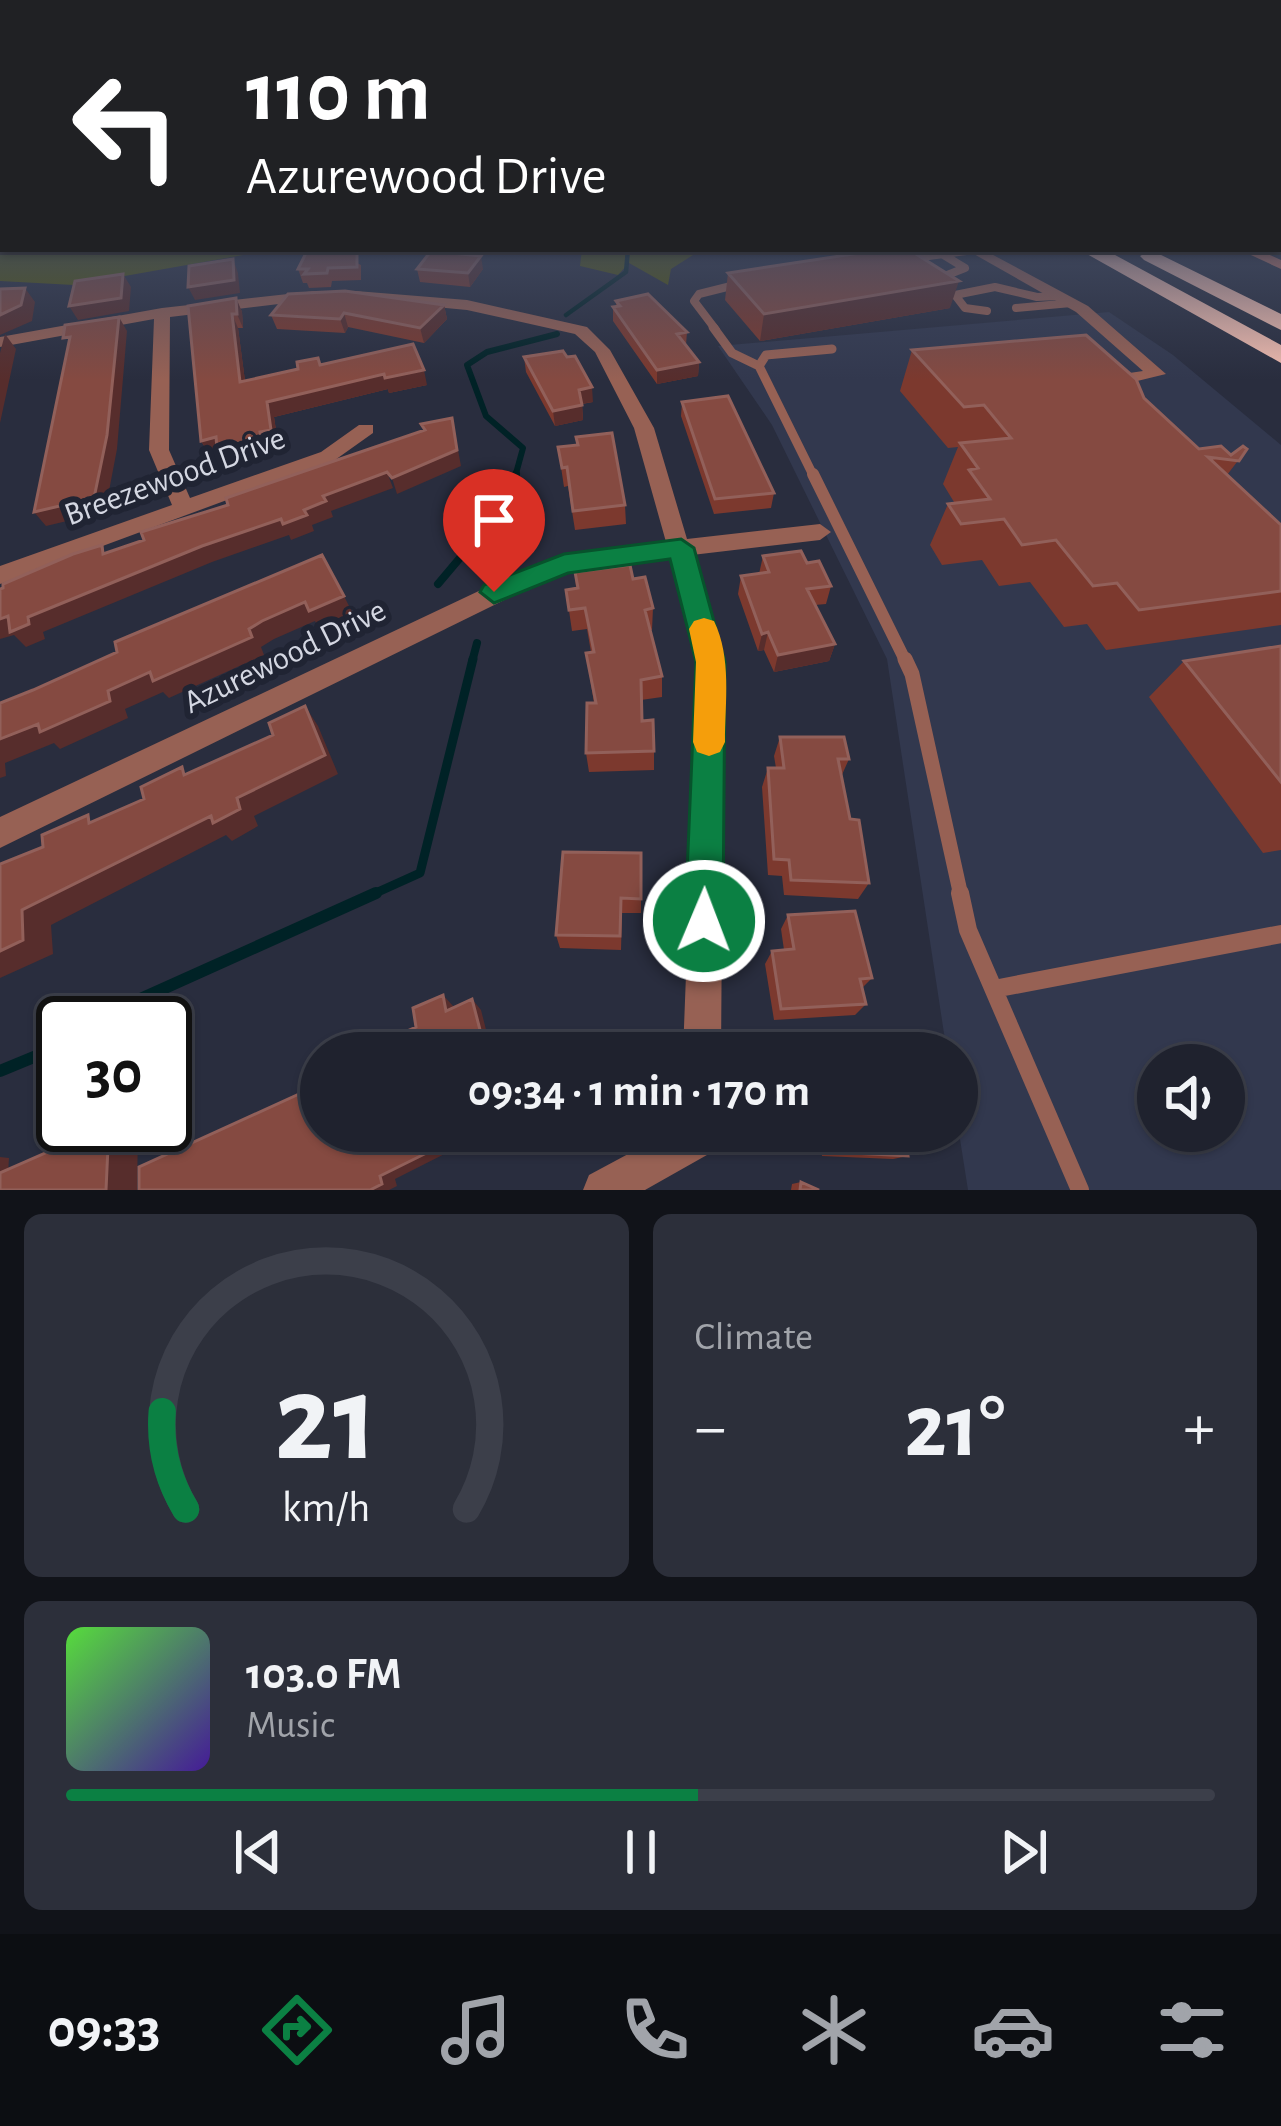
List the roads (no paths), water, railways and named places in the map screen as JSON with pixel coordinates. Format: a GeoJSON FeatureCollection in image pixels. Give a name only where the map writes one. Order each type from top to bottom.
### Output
{"type":"FeatureCollection","features":[{"type":"Feature","properties":{"kind":"highway"},"geometry":{"type":"LineString","coordinates":[[1122,269],[1281,374]]}},
{"type":"Feature","properties":{"kind":"highway"},"geometry":{"type":"LineString","coordinates":[[1124,269],[1281,355]]}},
{"type":"Feature","properties":{"kind":"highway"},"geometry":{"type":"LineString","coordinates":[[1175,269],[1281,323]]}},
{"type":"Feature","properties":{"kind":"street"},"geometry":{"type":"LineString","coordinates":[[1007,269],[1108,329],[1157,374],[1115,380],[1132,396]]}},
{"type":"Feature","properties":{"kind":"street"},"geometry":{"type":"LineString","coordinates":[[0,342],[162,313],[349,296],[431,300],[533,316],[581,330],[602,350],[644,428],[711,662],[702,1032]]}},
{"type":"Feature","properties":{"kind":"street"},"geometry":{"type":"LineString","coordinates":[[162,313],[159,450],[184,509]]}},
{"type":"Feature","properties":{"kind":"street","name":"Breezewood Drive"},"geometry":{"type":"LineString","coordinates":[[0,575],[328,456],[366,429]]}},
{"type":"Feature","properties":{"kind":"street","name":"Azurewood Drive"},"geometry":{"type":"LineString","coordinates":[[0,833],[524,578],[588,559],[820,532]]}},
{"type":"Feature","properties":{"kind":"street"},"geometry":{"type":"LineString","coordinates":[[604,1190],[669,1152]]}},
{"type":"Feature","properties":{"kind":"lane"},"geometry":{"type":"LineString","coordinates":[[927,280],[963,269]]}},
{"type":"Feature","properties":{"kind":"lane"},"geometry":{"type":"LineString","coordinates":[[752,282],[716,289],[694,301],[732,353],[759,366],[912,674],[968,930],[1080,1190]]}},
{"type":"Feature","properties":{"kind":"lane"},"geometry":{"type":"LineString","coordinates":[[987,311],[965,308],[955,295],[995,287],[1064,299]]}},
{"type":"Feature","properties":{"kind":"lane"},"geometry":{"type":"LineString","coordinates":[[1029,296],[1030,308]]}},
{"type":"Feature","properties":{"kind":"lane"},"geometry":{"type":"LineString","coordinates":[[1016,308],[1064,299]]}},
{"type":"Feature","properties":{"kind":"lane"},"geometry":{"type":"LineString","coordinates":[[759,366],[766,355],[832,349]]}},
{"type":"Feature","properties":{"kind":"lane"},"geometry":{"type":"LineString","coordinates":[[994,989],[1281,934]]}},
{"type":"Feature","properties":{"kind":"waterway"},"geometry":{"type":"LineString","coordinates":[[566,315],[626,269]]}},
{"type":"Feature","properties":{"kind":"waterway"},"geometry":{"type":"LineString","coordinates":[[515,477],[523,448],[486,416],[467,365],[487,352],[557,334]]}},
{"type":"Feature","properties":{"kind":"waterway"},"geometry":{"type":"LineString","coordinates":[[438,584],[508,501],[516,474]]}},
{"type":"Feature","properties":{"kind":"waterway"},"geometry":{"type":"LineString","coordinates":[[472,662],[477,643]]}},
{"type":"Feature","properties":{"kind":"waterway"},"geometry":{"type":"LineString","coordinates":[[369,896],[420,873],[473,659]]}},
{"type":"Feature","properties":{"kind":"waterway"},"geometry":{"type":"LineString","coordinates":[[147,996],[376,893]]}},
{"type":"Feature","properties":{"kind":"waterway"},"geometry":{"type":"LineString","coordinates":[[0,1071],[36,1056]]}}]}
